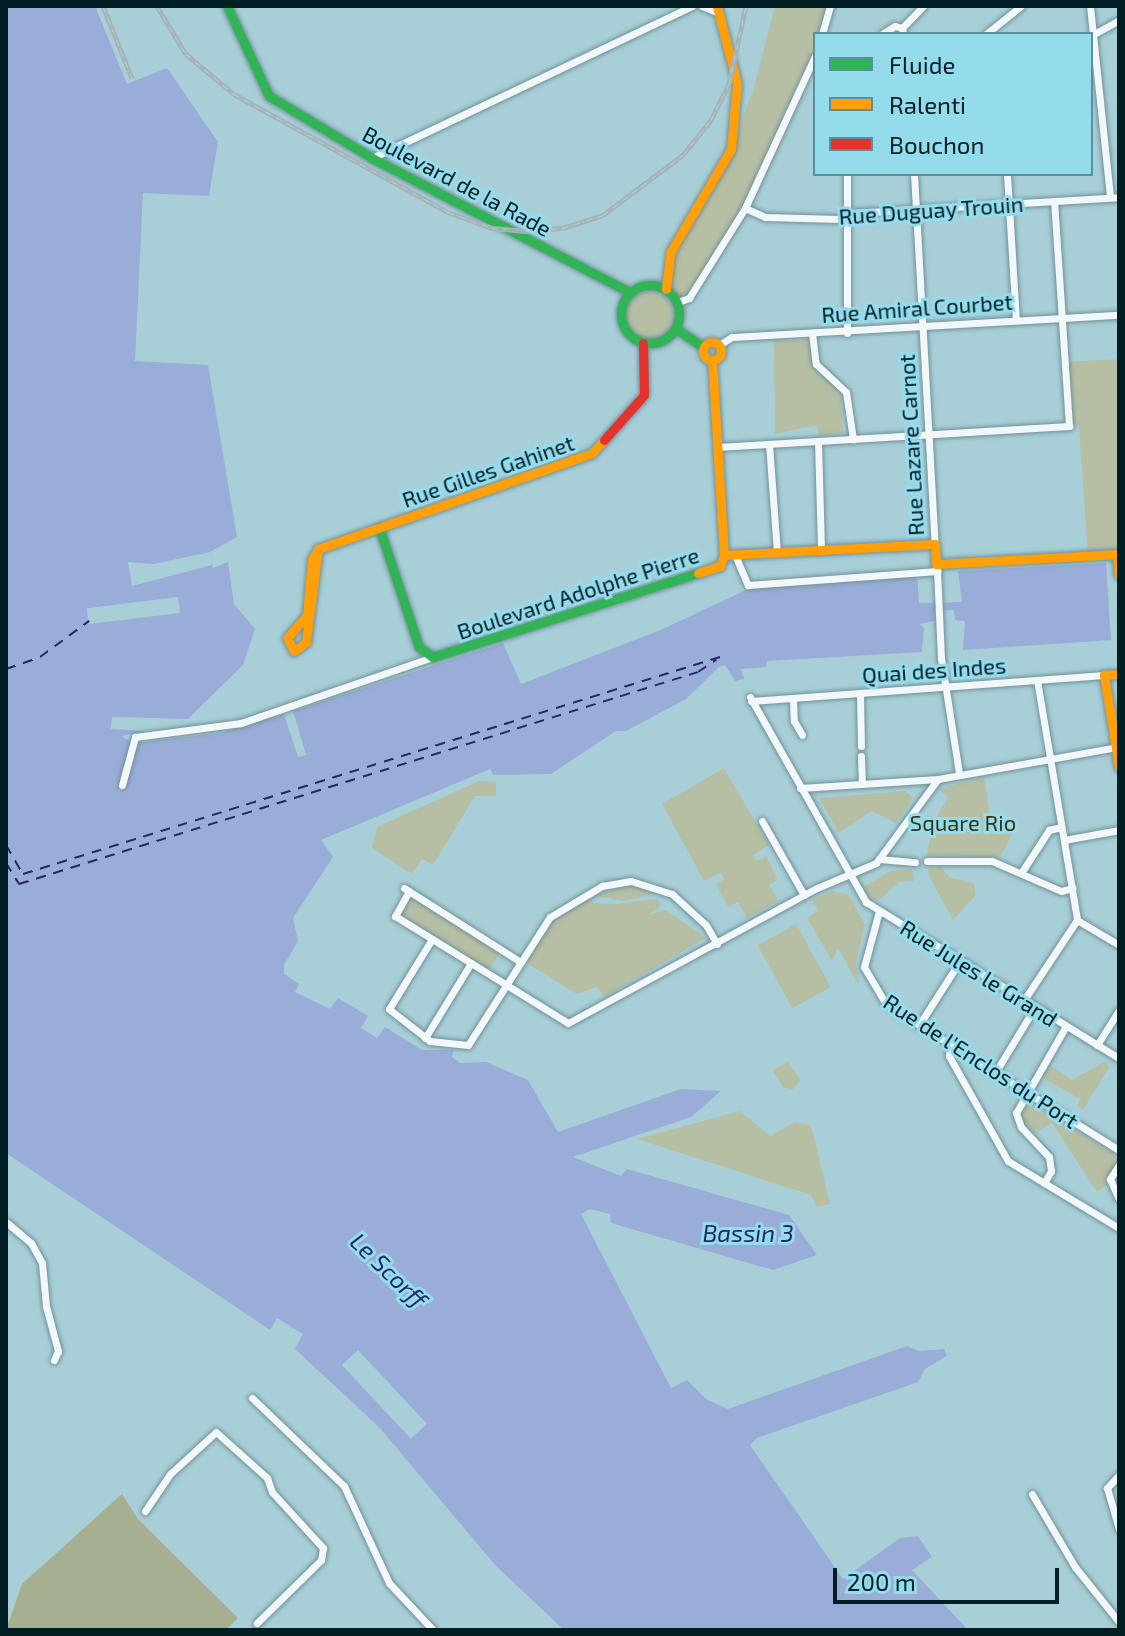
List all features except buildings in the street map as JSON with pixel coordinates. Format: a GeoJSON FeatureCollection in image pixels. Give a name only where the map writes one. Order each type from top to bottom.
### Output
{"type":"FeatureCollection","features":[{"type":"Feature","properties":{"kind":"street","name":"Boulevard de la Rade"},"geometry":{"type":"LineString","coordinates":[[227,6],[269,96],[372,158],[631,293]]}},
{"type":"Feature","properties":{"kind":"street"},"geometry":{"type":"LineString","coordinates":[[372,158],[692,6]]}},
{"type":"Feature","properties":{"kind":"street"},"geometry":{"type":"LineString","coordinates":[[666,289],[671,251],[731,149],[737,84],[718,10],[702,6]]}},
{"type":"Feature","properties":{"kind":"street"},"geometry":{"type":"LineString","coordinates":[[823,32],[830,6]]}},
{"type":"Feature","properties":{"kind":"street"},"geometry":{"type":"LineString","coordinates":[[885,32],[895,26],[902,31],[923,6]]}},
{"type":"Feature","properties":{"kind":"street"},"geometry":{"type":"LineString","coordinates":[[997,30],[1021,6]]}},
{"type":"Feature","properties":{"kind":"street"},"geometry":{"type":"LineString","coordinates":[[1090,6],[1114,197]]}},
{"type":"Feature","properties":{"kind":"street"},"geometry":{"type":"LineString","coordinates":[[1094,34],[1119,20]]}},
{"type":"Feature","properties":{"kind":"street"},"geometry":{"type":"LineString","coordinates":[[678,302],[689,298],[745,208],[813,60]]}},
{"type":"Feature","properties":{"kind":"street"},"geometry":{"type":"LineString","coordinates":[[847,176],[847,333]]}},
{"type":"Feature","properties":{"kind":"street","name":"Rue Lazare Carnot"},"geometry":{"type":"LineString","coordinates":[[914,176],[937,568]]}},
{"type":"Feature","properties":{"kind":"street"},"geometry":{"type":"LineString","coordinates":[[1007,176],[1016,320]]}},
{"type":"Feature","properties":{"kind":"street","name":"Rue Duguay Trouin"},"geometry":{"type":"LineString","coordinates":[[745,208],[765,217],[847,215],[1114,197]]}},
{"type":"Feature","properties":{"kind":"street"},"geometry":{"type":"LineString","coordinates":[[717,447],[1069,426],[1054,201]]}},
{"type":"Feature","properties":{"kind":"street"},"geometry":{"type":"LineString","coordinates":[[645,285],[666,289],[678,302],[675,328],[660,341],[643,343],[622,325],[623,304],[631,293],[645,285]]}},
{"type":"Feature","properties":{"kind":"street","name":"Rue Amiral Courbet"},"geometry":{"type":"LineString","coordinates":[[719,345],[732,337],[847,333],[1119,315]]}},
{"type":"Feature","properties":{"kind":"street"},"geometry":{"type":"LineString","coordinates":[[675,328],[703,347],[712,360],[720,355],[719,345],[711,342],[703,347]]}},
{"type":"Feature","properties":{"kind":"street"},"geometry":{"type":"LineString","coordinates":[[812,333],[816,364],[846,392],[853,439]]}},
{"type":"Feature","properties":{"kind":"street","name":"Rue Gilles Gahinet"},"geometry":{"type":"LineString","coordinates":[[318,549],[592,453],[644,395],[643,343]]}},
{"type":"Feature","properties":{"kind":"street","name":"Boulevard Adolphe Pierre"},"geometry":{"type":"LineString","coordinates":[[433,657],[711,570],[729,555],[717,447],[712,360]]}},
{"type":"Feature","properties":{"kind":"street"},"geometry":{"type":"LineString","coordinates":[[818,441],[821,551]]}},
{"type":"Feature","properties":{"kind":"street"},"geometry":{"type":"LineString","coordinates":[[769,444],[777,553]]}},
{"type":"Feature","properties":{"kind":"street"},"geometry":{"type":"LineString","coordinates":[[379,527],[419,647],[433,657]]}},
{"type":"Feature","properties":{"kind":"street"},"geometry":{"type":"LineString","coordinates":[[935,544],[729,555],[748,585],[1118,554],[1119,575]]}},
{"type":"Feature","properties":{"kind":"street"},"geometry":{"type":"LineString","coordinates":[[318,549],[306,642],[294,651],[287,638],[307,615],[312,559],[318,549]]}},
{"type":"Feature","properties":{"kind":"street"},"geometry":{"type":"LineString","coordinates":[[937,568],[945,687],[959,773]]}},
{"type":"Feature","properties":{"kind":"street"},"geometry":{"type":"LineString","coordinates":[[122,785],[135,737],[241,723],[433,657]]}},
{"type":"Feature","properties":{"kind":"street","name":"Quai des Indes"},"geometry":{"type":"LineString","coordinates":[[751,699],[1119,674]]}},
{"type":"Feature","properties":{"kind":"street"},"geometry":{"type":"LineString","coordinates":[[1104,675],[1119,767]]}},
{"type":"Feature","properties":{"kind":"street"},"geometry":{"type":"LineString","coordinates":[[1024,1000],[1077,920],[1047,758],[1037,680]]}},
{"type":"Feature","properties":{"kind":"street"},"geometry":{"type":"LineString","coordinates":[[860,694],[861,746]]}},
{"type":"Feature","properties":{"kind":"street"},"geometry":{"type":"LineString","coordinates":[[793,698],[794,721],[802,735]]}},
{"type":"Feature","properties":{"kind":"street","name":"Rue Jules le Grand"},"geometry":{"type":"LineString","coordinates":[[751,699],[866,902],[1119,1058]]}},
{"type":"Feature","properties":{"kind":"street"},"geometry":{"type":"LineString","coordinates":[[800,788],[938,779],[1117,747]]}},
{"type":"Feature","properties":{"kind":"street"},"geometry":{"type":"LineString","coordinates":[[861,756],[862,784]]}},
{"type":"Feature","properties":{"kind":"street"},"geometry":{"type":"LineString","coordinates":[[519,961],[406,889],[392,914],[568,1023],[804,895],[850,876],[879,859],[938,779]]}},
{"type":"Feature","properties":{"kind":"street"},"geometry":{"type":"LineString","coordinates":[[762,821],[804,895]]}},
{"type":"Feature","properties":{"kind":"street"},"geometry":{"type":"LineString","coordinates":[[1023,870],[1049,830],[1061,827]]}},
{"type":"Feature","properties":{"kind":"street"},"geometry":{"type":"LineString","coordinates":[[1064,840],[1119,830]]}},
{"type":"Feature","properties":{"kind":"street"},"geometry":{"type":"LineString","coordinates":[[879,859],[915,862]]}},
{"type":"Feature","properties":{"kind":"street"},"geometry":{"type":"LineString","coordinates":[[927,861],[992,861],[1023,870],[1061,891],[1073,888]]}},
{"type":"Feature","properties":{"kind":"street"},"geometry":{"type":"LineString","coordinates":[[432,939],[389,1009],[425,1038],[468,1045],[550,917],[569,901],[602,886],[631,881],[672,894],[699,917],[717,944]]}},
{"type":"Feature","properties":{"kind":"street","name":"Rue de l'Enclos du Port"},"geometry":{"type":"LineString","coordinates":[[879,911],[865,948],[867,978],[886,1004],[1119,1150]]}},
{"type":"Feature","properties":{"kind":"street"},"geometry":{"type":"LineString","coordinates":[[1077,920],[1119,945]]}},
{"type":"Feature","properties":{"kind":"street"},"geometry":{"type":"LineString","coordinates":[[919,1025],[960,961]]}},
{"type":"Feature","properties":{"kind":"street"},"geometry":{"type":"LineString","coordinates":[[425,1038],[471,963]]}},
{"type":"Feature","properties":{"kind":"street"},"geometry":{"type":"LineString","coordinates":[[995,1073],[1035,1007]]}},
{"type":"Feature","properties":{"kind":"street"},"geometry":{"type":"LineString","coordinates":[[1097,1045],[1119,1010]]}},
{"type":"Feature","properties":{"kind":"street"},"geometry":{"type":"LineString","coordinates":[[1044,1183],[1051,1171],[1049,1157],[1016,1118],[1026,1093],[1066,1026]]}},
{"type":"Feature","properties":{"kind":"street"},"geometry":{"type":"LineString","coordinates":[[950,1045],[949,1056],[1008,1161],[1119,1228]]}},
{"type":"Feature","properties":{"kind":"street"},"geometry":{"type":"LineString","coordinates":[[1119,1165],[1110,1179],[1119,1199]]}},
{"type":"Feature","properties":{"kind":"street"},"geometry":{"type":"LineString","coordinates":[[6,1222],[31,1243],[42,1263],[46,1306],[58,1351],[54,1360]]}},
{"type":"Feature","properties":{"kind":"street"},"geometry":{"type":"LineString","coordinates":[[252,1398],[344,1486],[389,1583],[433,1630]]}},
{"type":"Feature","properties":{"kind":"street"},"geometry":{"type":"LineString","coordinates":[[145,1511],[155,1490],[209,1435],[224,1435],[257,1467],[323,1548],[321,1560],[257,1623]]}},
{"type":"Feature","properties":{"kind":"street"},"geometry":{"type":"LineString","coordinates":[[1119,1475],[1107,1488],[1119,1529]]}},
{"type":"Feature","properties":{"kind":"street"},"geometry":{"type":"LineString","coordinates":[[1032,1494],[1075,1567],[1119,1622]]}},
{"type":"Feature","properties":{"kind":"green space"},"geometry":{"type":"Polygon","coordinates":[[[775,6],[830,6],[823,32],[813,32],[813,60],[745,208],[689,298],[678,302],[666,289],[671,251],[731,149],[753,91],[775,6]]]}},
{"type":"Feature","properties":{"kind":"green space"},"geometry":{"type":"Polygon","coordinates":[[[650,292],[667,299],[674,316],[667,333],[650,340],[633,333],[626,316],[633,299],[650,292]]]}},
{"type":"Feature","properties":{"kind":"green space"},"geometry":{"type":"Polygon","coordinates":[[[810,340],[813,368],[841,391],[843,433],[819,436],[817,425],[775,434],[774,341],[810,340]]]}},
{"type":"Feature","properties":{"kind":"green space"},"geometry":{"type":"Polygon","coordinates":[[[1119,359],[1119,554],[1088,555],[1079,426],[1069,426],[1063,362],[1119,359]]]}},
{"type":"Feature","properties":{"kind":"green space"},"geometry":{"type":"Polygon","coordinates":[[[724,768],[769,845],[753,855],[756,861],[766,856],[778,880],[769,885],[778,901],[747,918],[738,902],[728,907],[716,884],[724,879],[721,873],[704,881],[662,804],[724,768]]]}},
{"type":"Feature","properties":{"kind":"green space","name":"Square Rio"},"geometry":{"type":"Polygon","coordinates":[[[984,777],[990,815],[1013,833],[1000,857],[927,855],[934,821],[948,797],[939,789],[984,777]]]}},
{"type":"Feature","properties":{"kind":"green space"},"geometry":{"type":"Polygon","coordinates":[[[479,781],[502,783],[496,783],[496,796],[475,796],[433,865],[422,859],[412,874],[372,848],[377,827],[479,781]]]}},
{"type":"Feature","properties":{"kind":"green space"},"geometry":{"type":"Polygon","coordinates":[[[906,791],[913,798],[896,823],[872,811],[839,833],[819,798],[906,791]]]}},
{"type":"Feature","properties":{"kind":"green space"},"geometry":{"type":"Polygon","coordinates":[[[941,867],[950,878],[974,883],[976,895],[953,920],[929,876],[928,868],[941,867]]]}},
{"type":"Feature","properties":{"kind":"green space"},"geometry":{"type":"Polygon","coordinates":[[[912,869],[914,881],[899,882],[879,900],[872,900],[863,887],[891,871],[912,869]]]}},
{"type":"Feature","properties":{"kind":"green space"},"geometry":{"type":"Polygon","coordinates":[[[629,885],[646,886],[651,894],[626,901],[595,896],[629,885]]]}},
{"type":"Feature","properties":{"kind":"green space"},"geometry":{"type":"Polygon","coordinates":[[[832,891],[849,895],[865,925],[856,961],[859,986],[838,948],[832,961],[807,918],[818,911],[812,900],[832,891]]]}},
{"type":"Feature","properties":{"kind":"green space"},"geometry":{"type":"Polygon","coordinates":[[[590,895],[593,903],[657,899],[661,906],[648,915],[666,910],[706,938],[604,997],[597,987],[577,994],[528,964],[528,954],[553,920],[590,895]]]}},
{"type":"Feature","properties":{"kind":"green space"},"geometry":{"type":"Polygon","coordinates":[[[411,896],[500,952],[489,969],[400,914],[411,896]]]}},
{"type":"Feature","properties":{"kind":"green space"},"geometry":{"type":"Polygon","coordinates":[[[796,924],[831,987],[792,1008],[758,945],[796,924]]]}},
{"type":"Feature","properties":{"kind":"green space"},"geometry":{"type":"Polygon","coordinates":[[[788,1062],[801,1080],[792,1090],[783,1087],[772,1070],[788,1062]]]}},
{"type":"Feature","properties":{"kind":"green space"},"geometry":{"type":"Polygon","coordinates":[[[1104,1062],[1110,1066],[1083,1110],[1077,1106],[1080,1099],[1042,1077],[1050,1066],[1072,1080],[1104,1062]]]}},
{"type":"Feature","properties":{"kind":"green space"},"geometry":{"type":"Polygon","coordinates":[[[1030,1102],[1114,1154],[1118,1163],[1107,1185],[1097,1192],[1052,1123],[1035,1133],[1023,1123],[1020,1116],[1030,1102]]]}},
{"type":"Feature","properties":{"kind":"green space"},"geometry":{"type":"Polygon","coordinates":[[[740,1111],[770,1136],[795,1122],[811,1125],[830,1204],[817,1207],[811,1195],[637,1139],[740,1111]]]}},
{"type":"Feature","properties":{"kind":"green space"},"geometry":{"type":"Polygon","coordinates":[[[122,1494],[138,1519],[238,1618],[226,1630],[6,1630],[22,1584],[122,1494]]]}},
{"type":"Feature","properties":{"kind":"water"},"geometry":{"type":"Polygon","coordinates":[[[6,6],[95,6],[127,84],[167,68],[218,142],[209,196],[143,193],[135,361],[208,365],[237,537],[210,552],[213,568],[228,562],[234,604],[255,629],[243,665],[188,719],[112,717],[111,729],[145,731],[122,736],[132,743],[119,791],[125,788],[136,743],[221,733],[284,714],[298,757],[306,755],[293,711],[503,643],[521,684],[663,629],[748,589],[917,574],[919,603],[962,602],[958,571],[1106,563],[1111,640],[963,650],[965,621],[955,620],[954,610],[934,611],[934,621],[919,624],[924,628],[922,652],[767,661],[766,667],[741,669],[744,679],[735,681],[725,665],[719,667],[686,699],[626,731],[616,731],[551,774],[493,775],[490,769],[321,840],[333,857],[293,918],[298,941],[284,965],[284,974],[299,984],[295,992],[330,1009],[338,998],[368,1016],[361,1028],[377,1038],[385,1027],[422,1050],[454,1050],[452,1057],[460,1063],[486,1062],[528,1080],[558,1132],[681,1089],[721,1091],[691,1117],[573,1157],[621,1176],[627,1169],[789,1215],[817,1255],[773,1270],[611,1223],[610,1214],[590,1209],[581,1214],[671,1388],[687,1380],[706,1399],[728,1409],[907,1346],[919,1351],[944,1349],[947,1356],[925,1369],[918,1382],[757,1438],[750,1445],[843,1579],[900,1538],[918,1536],[932,1557],[912,1570],[968,1630],[564,1630],[495,1565],[380,1428],[295,1349],[303,1334],[277,1318],[270,1330],[6,1153],[6,6]]]}},
{"type":"Feature","properties":{"kind":"pier"},"geometry":{"type":"Polygon","coordinates":[[[210,552],[212,565],[132,586],[128,562],[154,564],[210,552]]]}},
{"type":"Feature","properties":{"kind":"pier"},"geometry":{"type":"Polygon","coordinates":[[[178,597],[180,613],[89,624],[87,608],[178,597]]]}},
{"type":"Feature","properties":{"kind":"pier"},"geometry":{"type":"Polygon","coordinates":[[[358,1350],[427,1424],[411,1439],[342,1365],[358,1350]]]}},
{"type":"Feature","properties":{"kind":"ferry route"},"geometry":{"type":"LineString","coordinates":[[6,669],[40,657],[89,621]]}},
{"type":"Feature","properties":{"kind":"ferry route"},"geometry":{"type":"LineString","coordinates":[[6,845],[23,874],[720,657]]}},
{"type":"Feature","properties":{"kind":"ferry route"},"geometry":{"type":"LineString","coordinates":[[6,863],[19,884],[698,672],[716,660]]}},
{"type":"Feature","properties":{"kind":"railway"},"geometry":{"type":"LineString","coordinates":[[103,6],[132,78]]}},
{"type":"Feature","properties":{"kind":"railway"},"geometry":{"type":"LineString","coordinates":[[157,6],[186,54],[234,94],[448,212],[492,228],[526,231],[563,228],[603,215],[683,155],[711,120],[729,84],[746,6]]}},
{"type":"Feature","properties":{"kind":"traffic: fast"},"geometry":{"type":"LineString","coordinates":[[227,6],[269,96],[372,158],[631,293]]}},
{"type":"Feature","properties":{"kind":"traffic: fast"},"geometry":{"type":"LineString","coordinates":[[650,285],[671,293],[679,314],[671,335],[650,343],[629,335],[621,314],[629,293],[650,285]]}},
{"type":"Feature","properties":{"kind":"traffic: fast"},"geometry":{"type":"LineString","coordinates":[[675,328],[703,347]]}},
{"type":"Feature","properties":{"kind":"traffic: fast"},"geometry":{"type":"LineString","coordinates":[[379,527],[419,647],[433,657],[698,573]]}},
{"type":"Feature","properties":{"kind":"traffic: slow"},"geometry":{"type":"LineString","coordinates":[[666,289],[671,251],[731,149],[737,84],[717,6]]}},
{"type":"Feature","properties":{"kind":"traffic: slow"},"geometry":{"type":"LineString","coordinates":[[712,342],[721,351],[712,360],[703,351],[712,342]]}},
{"type":"Feature","properties":{"kind":"traffic: slow"},"geometry":{"type":"LineString","coordinates":[[698,573],[720,566],[724,555],[712,360]]}},
{"type":"Feature","properties":{"kind":"traffic: slow"},"geometry":{"type":"LineString","coordinates":[[318,549],[306,642],[294,651],[287,638],[307,615],[312,559],[318,549],[592,453],[604,440]]}},
{"type":"Feature","properties":{"kind":"traffic: slow"},"geometry":{"type":"LineString","coordinates":[[724,555],[935,544],[936,564],[1119,554]]}},
{"type":"Feature","properties":{"kind":"traffic: slow"},"geometry":{"type":"LineString","coordinates":[[1117,554],[1119,575]]}},
{"type":"Feature","properties":{"kind":"traffic: slow"},"geometry":{"type":"LineString","coordinates":[[1119,674],[1104,675],[1119,767]]}},
{"type":"Feature","properties":{"kind":"traffic: jam"},"geometry":{"type":"LineString","coordinates":[[604,440],[644,395],[643,343]]}},
{"type":"Feature","properties":{"kind":"water label","name":"Bassin 3"},"geometry":{"type":"Point","coordinates":[748,1233]}},
{"type":"Feature","properties":{"kind":"water label","name":"Le Scorff"},"geometry":{"type":"Point","coordinates":[389,1270]}}]}
